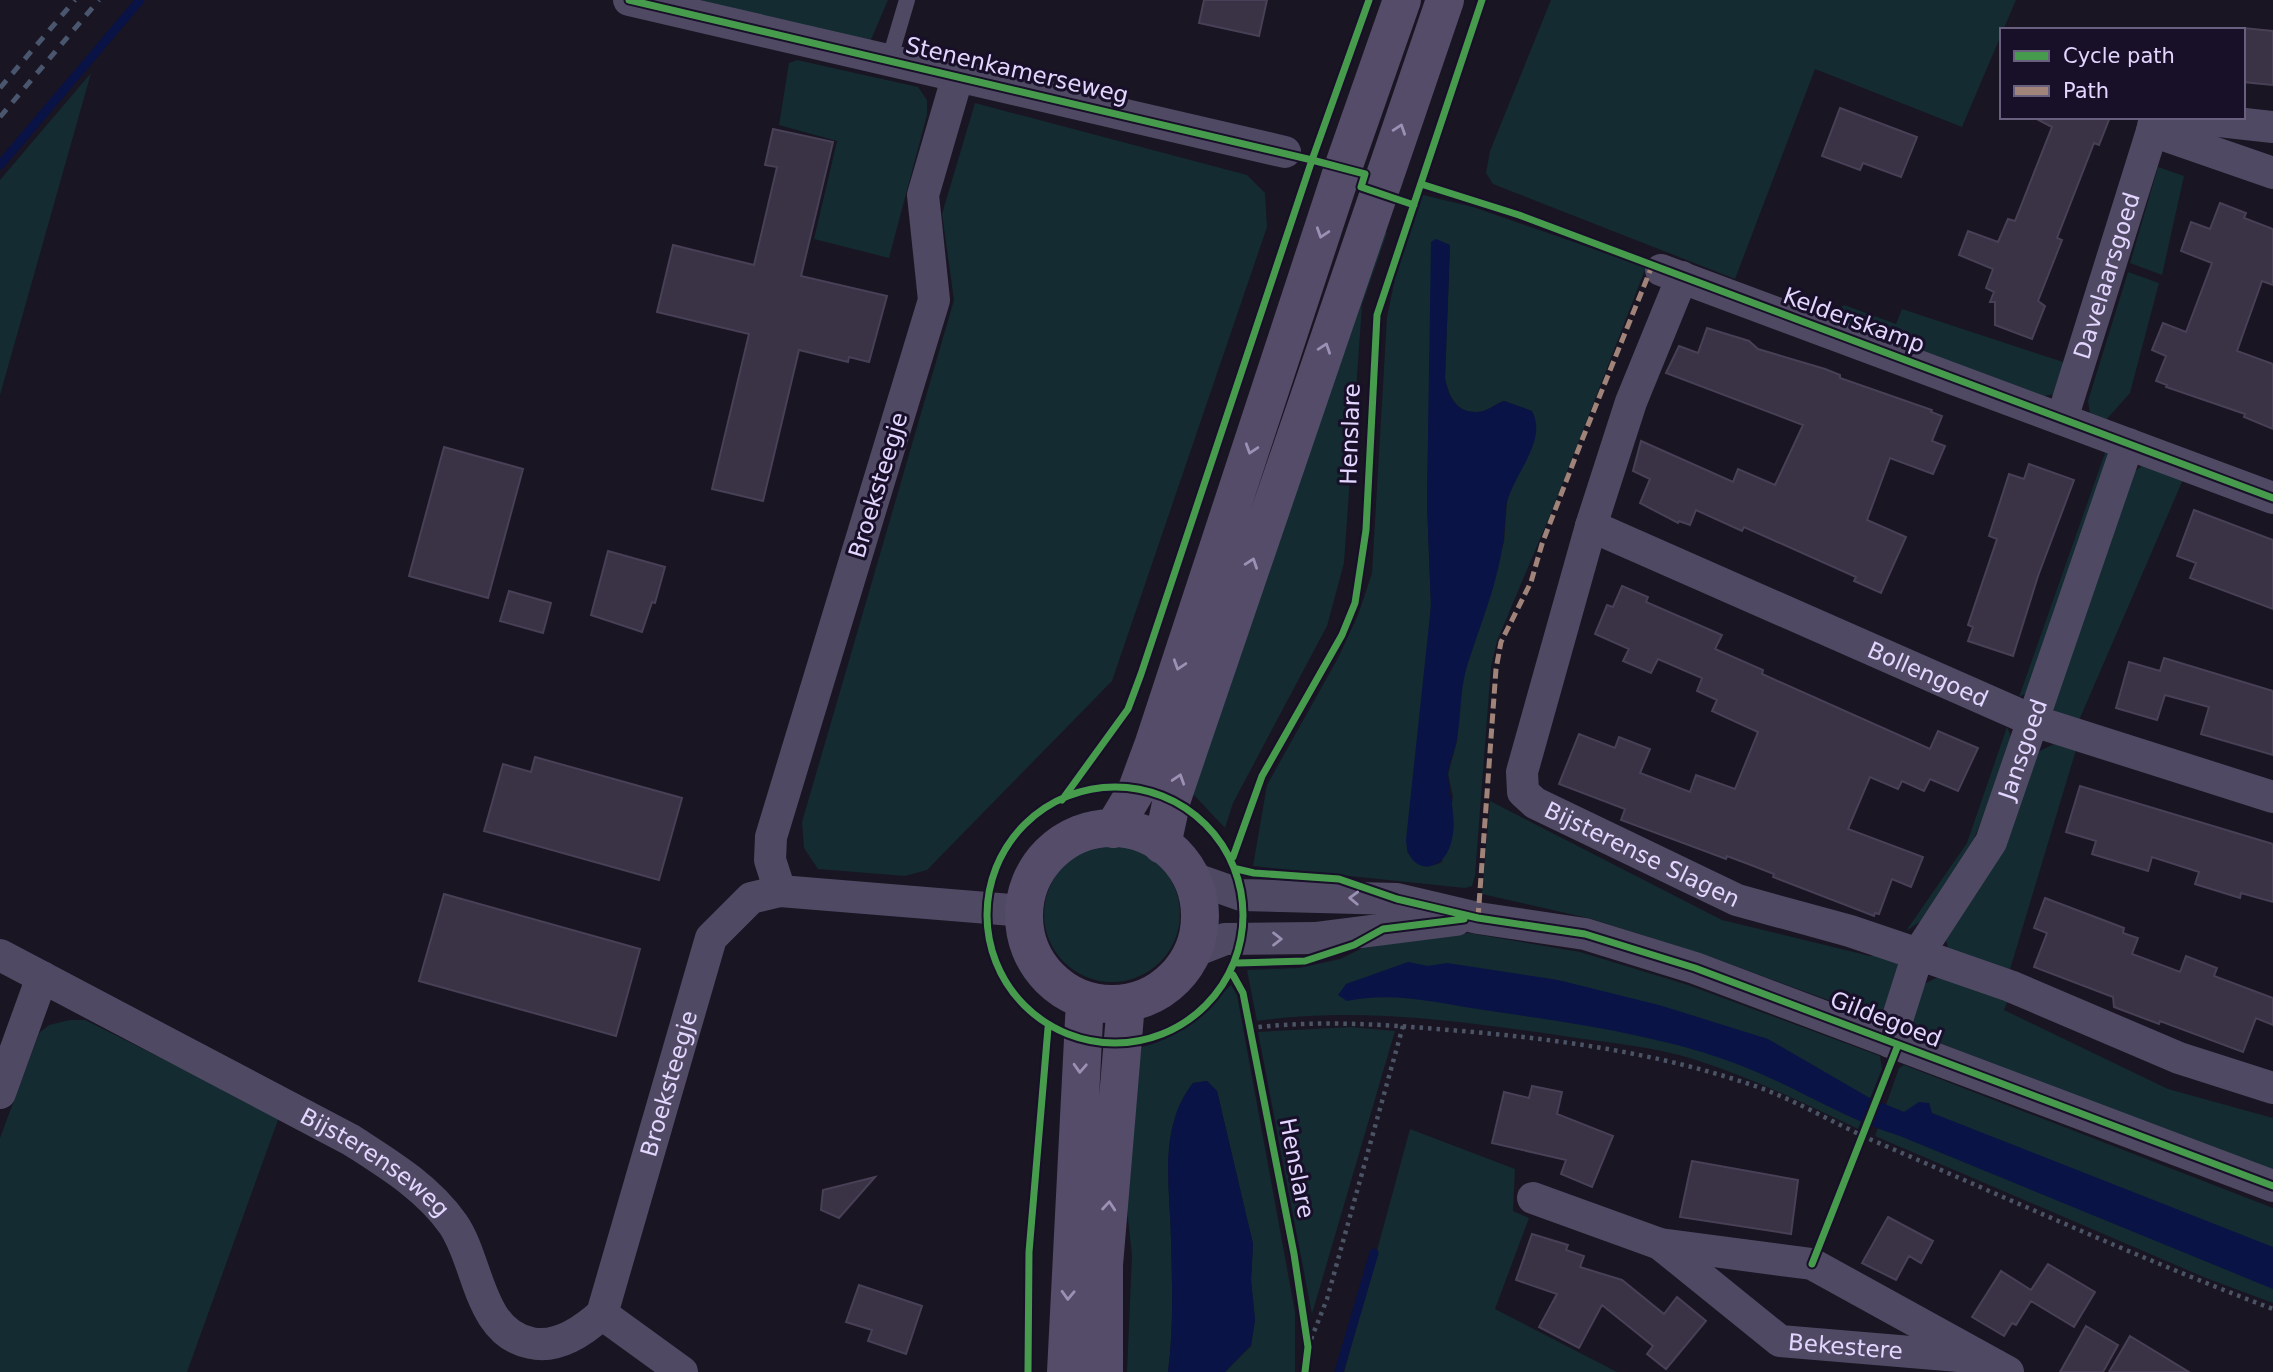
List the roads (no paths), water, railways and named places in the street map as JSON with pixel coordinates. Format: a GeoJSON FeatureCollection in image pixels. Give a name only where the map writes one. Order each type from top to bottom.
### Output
{"type":"FeatureCollection","features":[{"type":"Feature","properties":{"kind":"street","name":"Stenenkamerseweg"},"geometry":{"type":"LineString","coordinates":[[629,0],[1285,152]]}},
{"type":"Feature","properties":{"kind":"street"},"geometry":{"type":"LineString","coordinates":[[1113,829],[1137,789],[1154,743],[1343,168],[1402,0]]}},
{"type":"Feature","properties":{"kind":"street","name":"Henslare"},"geometry":{"type":"LineString","coordinates":[[1162,845],[1172,799],[1445,0]]}},
{"type":"Feature","properties":{"kind":"street","name":"Broeksteegje"},"geometry":{"type":"LineString","coordinates":[[780,891],[770,860],[771,837],[934,300],[923,195],[958,75]]}},
{"type":"Feature","properties":{"kind":"street"},"geometry":{"type":"LineString","coordinates":[[2201,119],[2273,127]]}},
{"type":"Feature","properties":{"kind":"street","name":"Davelaarsgoed"},"geometry":{"type":"LineString","coordinates":[[2062,419],[2154,124],[2273,173]]}},
{"type":"Feature","properties":{"kind":"street","name":"Kelderskamp"},"geometry":{"type":"LineString","coordinates":[[1671,273],[2273,498]]}},
{"type":"Feature","properties":{"kind":"street","name":"Bijsterense Slagen"},"geometry":{"type":"LineString","coordinates":[[1671,273],[1591,526],[1522,772],[1523,792],[1535,803],[1737,900],[1850,931],[2010,986],[2179,1058],[2273,1088]]}},
{"type":"Feature","properties":{"kind":"street","name":"Jansgoed"},"geometry":{"type":"LineString","coordinates":[[1890,1042],[1918,954],[1991,842],[2129,444]]}},
{"type":"Feature","properties":{"kind":"street","name":"Bollengoed"},"geometry":{"type":"LineString","coordinates":[[1591,526],[2034,721],[2273,797]]}},
{"type":"Feature","properties":{"kind":"street"},"geometry":{"type":"LineString","coordinates":[[1113,829],[1130,831],[1162,845],[1174,854],[1190,877],[1199,904],[1200,919],[1192,952],[1184,967],[1159,991],[1126,1003],[1105,1004],[1084,1000],[1064,990],[1046,975],[1033,956],[1025,934],[1024,911],[1032,878],[1052,852],[1080,835],[1113,829]]}},
{"type":"Feature","properties":{"kind":"street","name":"Gildegoed"},"geometry":{"type":"LineString","coordinates":[[1190,877],[1241,895],[1397,899],[1478,918],[1598,938],[1695,968],[2273,1186]]}},
{"type":"Feature","properties":{"kind":"street","name":"Broeksteegje"},"geometry":{"type":"LineString","coordinates":[[602,1314],[712,938],[751,898],[780,891],[1024,911]]}},
{"type":"Feature","properties":{"kind":"street","name":"Gildegoed"},"geometry":{"type":"LineString","coordinates":[[1192,952],[1225,939],[1315,938],[1478,918]]}},
{"type":"Feature","properties":{"kind":"street","name":"Bijsterenseweg"},"geometry":{"type":"LineString","coordinates":[[0,955],[351,1140],[421,1188],[453,1224],[465,1245],[495,1319],[507,1333],[520,1341],[537,1345],[558,1342],[591,1324],[602,1314]]}},
{"type":"Feature","properties":{"kind":"street"},"geometry":{"type":"LineString","coordinates":[[0,1093],[42,977]]}},
{"type":"Feature","properties":{"kind":"street"},"geometry":{"type":"LineString","coordinates":[[1066,1372],[1084,1000]]}},
{"type":"Feature","properties":{"kind":"street"},"geometry":{"type":"LineString","coordinates":[[1104,1372],[1104,1265],[1126,1003]]}},
{"type":"Feature","properties":{"kind":"street","name":"Bekestere"},"geometry":{"type":"LineString","coordinates":[[1533,1198],[1661,1244],[1812,1264],[1995,1365]]}},
{"type":"Feature","properties":{"kind":"street","name":"Bekestere"},"geometry":{"type":"LineString","coordinates":[[1661,1244],[1780,1341],[1995,1365]]}},
{"type":"Feature","properties":{"kind":"street"},"geometry":{"type":"LineString","coordinates":[[602,1314],[682,1372]]}},
{"type":"Feature","properties":{"kind":"lane"},"geometry":{"type":"LineString","coordinates":[[889,61],[907,0]]}},
{"type":"Feature","properties":{"kind":"waterway"},"geometry":{"type":"LineString","coordinates":[[0,165],[140,0]]}},
{"type":"Feature","properties":{"kind":"waterway"},"geometry":{"type":"LineString","coordinates":[[1339,1372],[1374,1253]]}},
{"type":"Feature","properties":{"kind":"railway"},"geometry":{"type":"LineString","coordinates":[[0,88],[75,0]]}},
{"type":"Feature","properties":{"kind":"railway"},"geometry":{"type":"LineString","coordinates":[[0,117],[99,0]]}}]}
